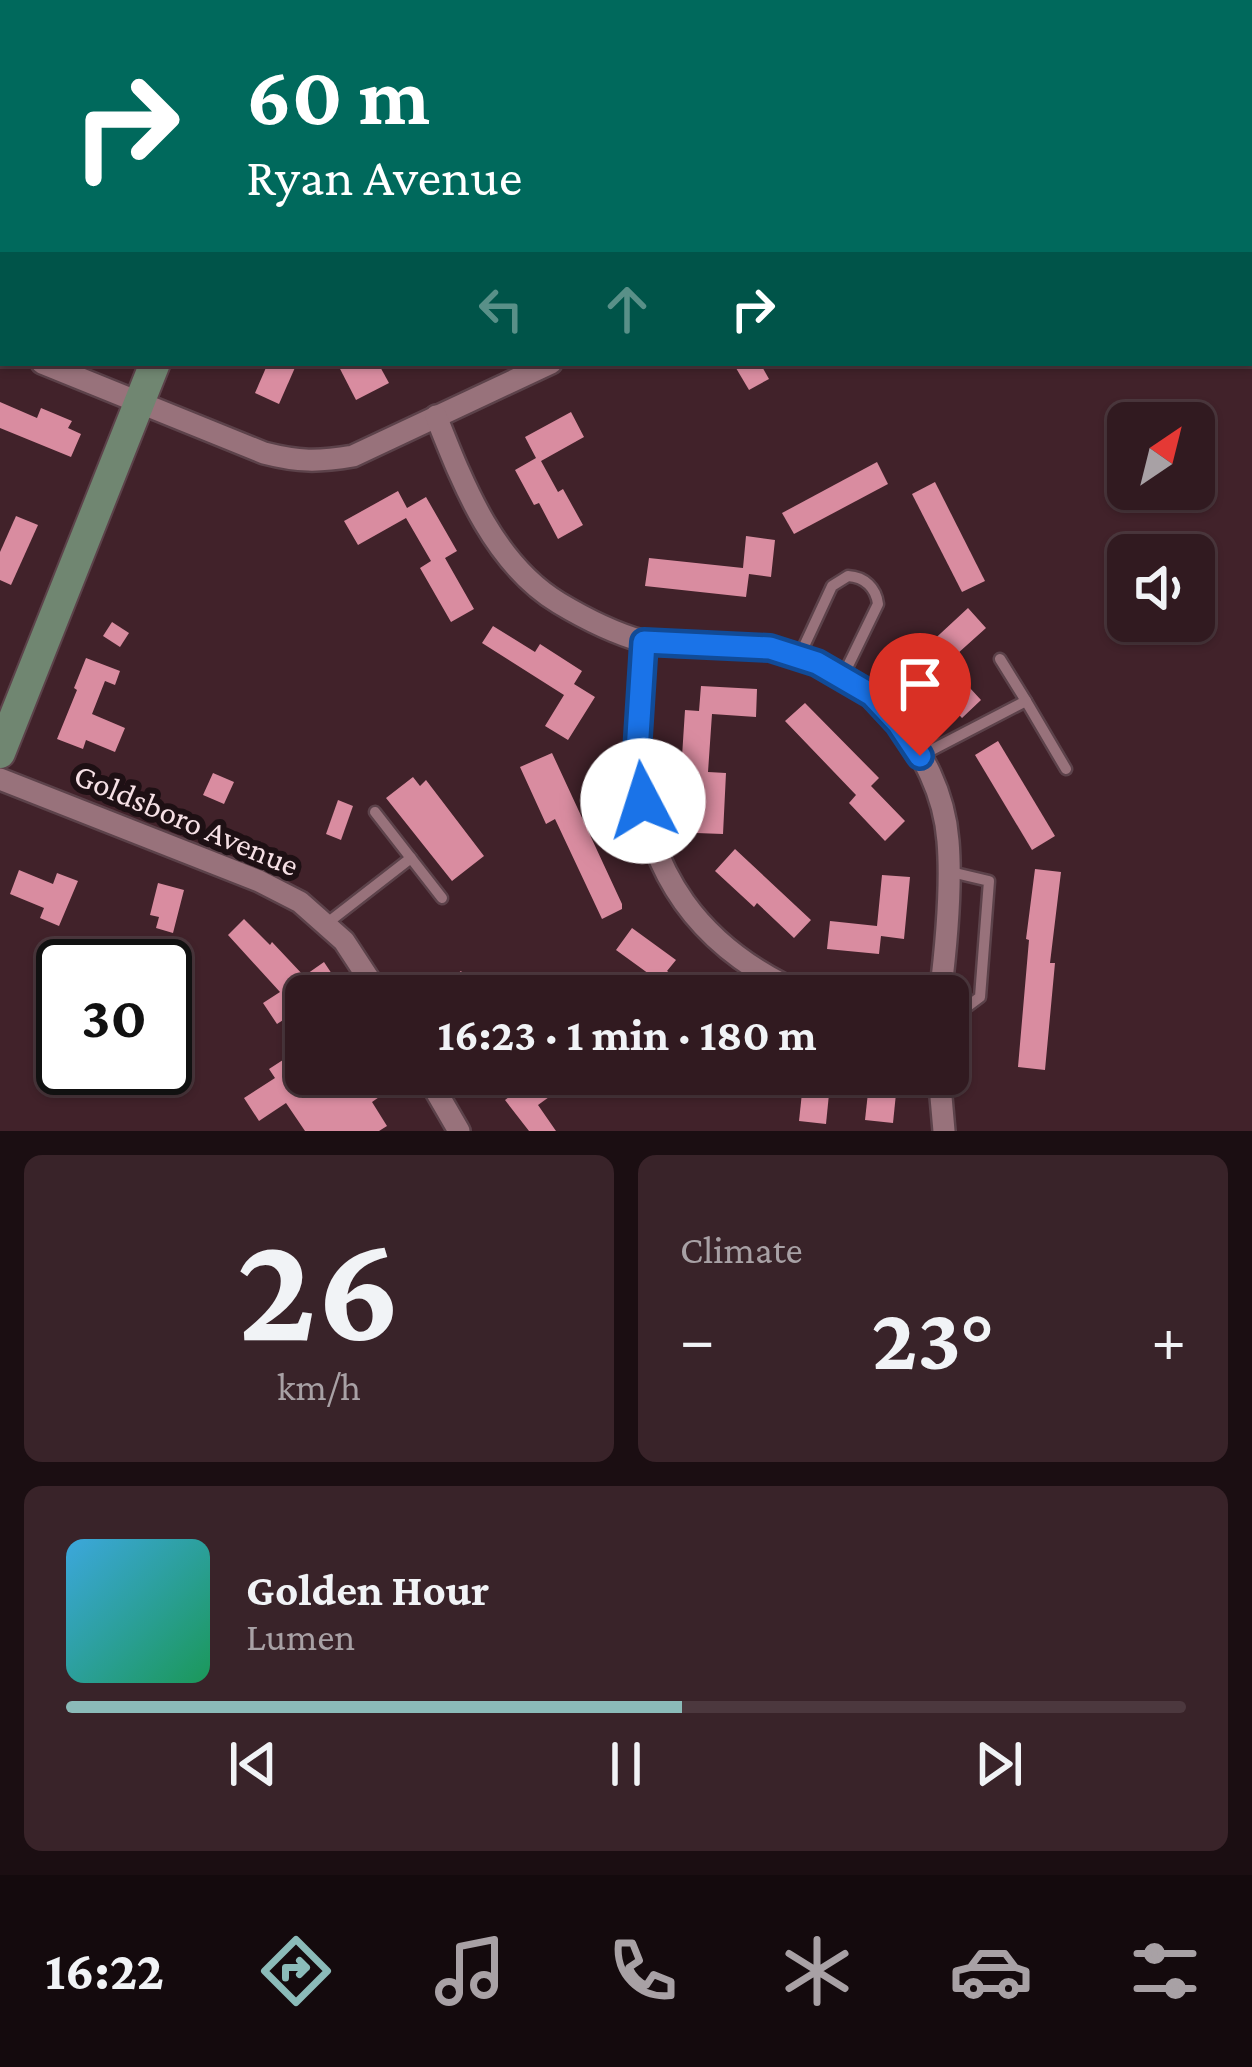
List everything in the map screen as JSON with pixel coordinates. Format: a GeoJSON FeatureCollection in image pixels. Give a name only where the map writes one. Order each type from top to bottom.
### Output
{"type":"FeatureCollection","features":[{"type":"Feature","properties":{"kind":"street"},"geometry":{"type":"LineString","coordinates":[[50,366],[264,453],[298,462],[353,456],[544,366]]}},
{"type":"Feature","properties":{"kind":"street"},"geometry":{"type":"LineString","coordinates":[[0,753],[154,366]]}},
{"type":"Feature","properties":{"kind":"street"},"geometry":{"type":"LineString","coordinates":[[436,416],[464,486],[489,530],[521,572],[555,601],[644,642],[770,648],[799,657],[872,695],[898,723],[941,802],[948,842],[943,975]]}},
{"type":"Feature","properties":{"kind":"street"},"geometry":{"type":"LineString","coordinates":[[644,642],[637,752],[654,850],[675,892],[701,926],[763,975]]}},
{"type":"Feature","properties":{"kind":"street","name":"Goldsboro Avenue"},"geometry":{"type":"LineString","coordinates":[[0,778],[259,880],[300,902],[344,941],[366,975]]}},
{"type":"Feature","properties":{"kind":"street"},"geometry":{"type":"LineString","coordinates":[[439,1095],[459,1131]]}},
{"type":"Feature","properties":{"kind":"street"},"geometry":{"type":"LineString","coordinates":[[941,1095],[944,1131]]}},
{"type":"Feature","properties":{"kind":"lane"},"geometry":{"type":"LineString","coordinates":[[799,657],[832,586],[848,576],[863,579],[878,604],[843,676]]}},
{"type":"Feature","properties":{"kind":"lane"},"geometry":{"type":"LineString","coordinates":[[1000,659],[1066,769]]}},
{"type":"Feature","properties":{"kind":"lane"},"geometry":{"type":"LineString","coordinates":[[920,756],[1026,701]]}},
{"type":"Feature","properties":{"kind":"lane"},"geometry":{"type":"LineString","coordinates":[[375,812],[442,898]]}},
{"type":"Feature","properties":{"kind":"lane"},"geometry":{"type":"LineString","coordinates":[[326,924],[411,858]]}},
{"type":"Feature","properties":{"kind":"lane"},"geometry":{"type":"LineString","coordinates":[[947,871],[988,881],[980,997],[969,1005]]}},
{"type":"Feature","properties":{"kind":"building"},"geometry":{"type":"Polygon","coordinates":[[[267,366],[296,366],[279,404],[255,393],[267,366]]]}},
{"type":"Feature","properties":{"kind":"building"},"geometry":{"type":"Polygon","coordinates":[[[339,366],[380,366],[389,383],[356,400],[339,366]]]}},
{"type":"Feature","properties":{"kind":"building"},"geometry":{"type":"Polygon","coordinates":[[[735,366],[762,366],[769,379],[749,390],[735,366]]]}},
{"type":"Feature","properties":{"kind":"building"},"geometry":{"type":"Polygon","coordinates":[[[0,402],[37,418],[41,408],[72,421],[68,428],[81,434],[71,457],[0,428],[0,402]]]}},
{"type":"Feature","properties":{"kind":"building"},"geometry":{"type":"Polygon","coordinates":[[[571,412],[584,437],[541,461],[583,525],[558,539],[515,470],[536,458],[525,437],[571,412]]]}},
{"type":"Feature","properties":{"kind":"building"},"geometry":{"type":"Polygon","coordinates":[[[877,462],[888,484],[794,534],[782,513],[877,462]]]}},
{"type":"Feature","properties":{"kind":"building"},"geometry":{"type":"Polygon","coordinates":[[[935,482],[985,581],[962,592],[912,494],[935,482]]]}},
{"type":"Feature","properties":{"kind":"building"},"geometry":{"type":"Polygon","coordinates":[[[398,491],[407,508],[426,497],[457,551],[445,558],[474,609],[451,622],[420,568],[431,561],[406,518],[358,545],[344,521],[398,491]]]}},
{"type":"Feature","properties":{"kind":"building"},"geometry":{"type":"Polygon","coordinates":[[[16,516],[38,525],[11,585],[0,580],[0,552],[16,516]]]}},
{"type":"Feature","properties":{"kind":"building"},"geometry":{"type":"Polygon","coordinates":[[[746,536],[775,540],[771,577],[749,574],[746,597],[645,586],[649,558],[743,568],[746,536]]]}},
{"type":"Feature","properties":{"kind":"building"},"geometry":{"type":"Polygon","coordinates":[[[968,608],[986,628],[947,663],[981,700],[962,718],[924,677],[941,662],[927,646],[968,608]]]}},
{"type":"Feature","properties":{"kind":"building"},"geometry":{"type":"Polygon","coordinates":[[[112,622],[129,633],[120,647],[103,636],[112,622]]]}},
{"type":"Feature","properties":{"kind":"building"},"geometry":{"type":"Polygon","coordinates":[[[493,626],[535,652],[540,644],[582,671],[574,684],[595,697],[568,740],[545,726],[564,695],[482,643],[493,626]]]}},
{"type":"Feature","properties":{"kind":"building"},"geometry":{"type":"Polygon","coordinates":[[[86,658],[120,671],[115,685],[105,681],[92,714],[125,728],[115,752],[86,740],[83,749],[57,739],[86,658]]]}},
{"type":"Feature","properties":{"kind":"building"},"geometry":{"type":"Polygon","coordinates":[[[701,686],[757,689],[756,717],[712,714],[708,772],[726,773],[723,834],[696,833],[699,773],[681,772],[685,710],[699,711],[701,686]]]}},
{"type":"Feature","properties":{"kind":"building"},"geometry":{"type":"Polygon","coordinates":[[[805,703],[879,778],[871,786],[905,821],[885,841],[849,803],[856,795],[785,721],[805,703]]]}},
{"type":"Feature","properties":{"kind":"building"},"geometry":{"type":"Polygon","coordinates":[[[998,741],[1055,836],[1032,850],[975,755],[998,741]]]}},
{"type":"Feature","properties":{"kind":"building"},"geometry":{"type":"Polygon","coordinates":[[[552,753],[622,904],[622,909],[602,919],[555,819],[546,824],[520,767],[552,753]]]}},
{"type":"Feature","properties":{"kind":"building"},"geometry":{"type":"Polygon","coordinates":[[[213,773],[234,782],[224,804],[203,795],[213,773]]]}},
{"type":"Feature","properties":{"kind":"building"},"geometry":{"type":"Polygon","coordinates":[[[413,777],[420,786],[426,780],[484,856],[452,881],[386,798],[413,777]]]}},
{"type":"Feature","properties":{"kind":"building"},"geometry":{"type":"Polygon","coordinates":[[[338,800],[353,806],[341,840],[326,834],[338,800]]]}},
{"type":"Feature","properties":{"kind":"building"},"geometry":{"type":"Polygon","coordinates":[[[735,849],[811,920],[794,938],[715,871],[735,849]]]}},
{"type":"Feature","properties":{"kind":"building"},"geometry":{"type":"Polygon","coordinates":[[[1035,869],[1061,872],[1050,963],[1055,963],[1045,1070],[1018,1067],[1035,869]]]}},
{"type":"Feature","properties":{"kind":"building"},"geometry":{"type":"Polygon","coordinates":[[[19,870],[53,884],[57,873],[78,881],[59,926],[40,918],[44,908],[10,894],[19,870]]]}},
{"type":"Feature","properties":{"kind":"building"},"geometry":{"type":"Polygon","coordinates":[[[882,875],[910,877],[904,939],[881,936],[879,954],[827,949],[830,921],[877,926],[882,875]]]}},
{"type":"Feature","properties":{"kind":"building"},"geometry":{"type":"Polygon","coordinates":[[[158,883],[184,890],[173,933],[156,928],[159,917],[150,915],[158,883]]]}},
{"type":"Feature","properties":{"kind":"building"},"geometry":{"type":"Polygon","coordinates":[[[244,919],[303,975],[285,975],[285,1019],[277,1024],[263,1003],[280,992],[228,935],[244,919]]]}},
{"type":"Feature","properties":{"kind":"building"},"geometry":{"type":"Polygon","coordinates":[[[632,928],[676,960],[667,971],[673,975],[650,975],[616,950],[632,928]]]}},
{"type":"Feature","properties":{"kind":"building"},"geometry":{"type":"Polygon","coordinates":[[[324,962],[333,975],[305,975],[324,962]]]}},
{"type":"Feature","properties":{"kind":"building"},"geometry":{"type":"Polygon","coordinates":[[[285,1059],[285,1095],[382,1095],[372,1102],[387,1126],[379,1131],[305,1131],[286,1103],[259,1121],[244,1098],[275,1078],[269,1069],[285,1059]]]}},
{"type":"Feature","properties":{"kind":"building"},"geometry":{"type":"Polygon","coordinates":[[[512,1095],[552,1095],[538,1105],[556,1131],[529,1131],[505,1100],[512,1095]]]}},
{"type":"Feature","properties":{"kind":"building"},"geometry":{"type":"Polygon","coordinates":[[[802,1095],[829,1095],[826,1124],[799,1121],[802,1095]]]}},
{"type":"Feature","properties":{"kind":"building"},"geometry":{"type":"Polygon","coordinates":[[[868,1095],[896,1095],[893,1123],[865,1120],[868,1095]]]}},
{"type":"Feature","properties":{"kind":"route"},"geometry":{"type":"LineString","coordinates":[[643,801],[637,752],[644,642],[770,648],[817,663],[872,695],[920,756]]}}]}
